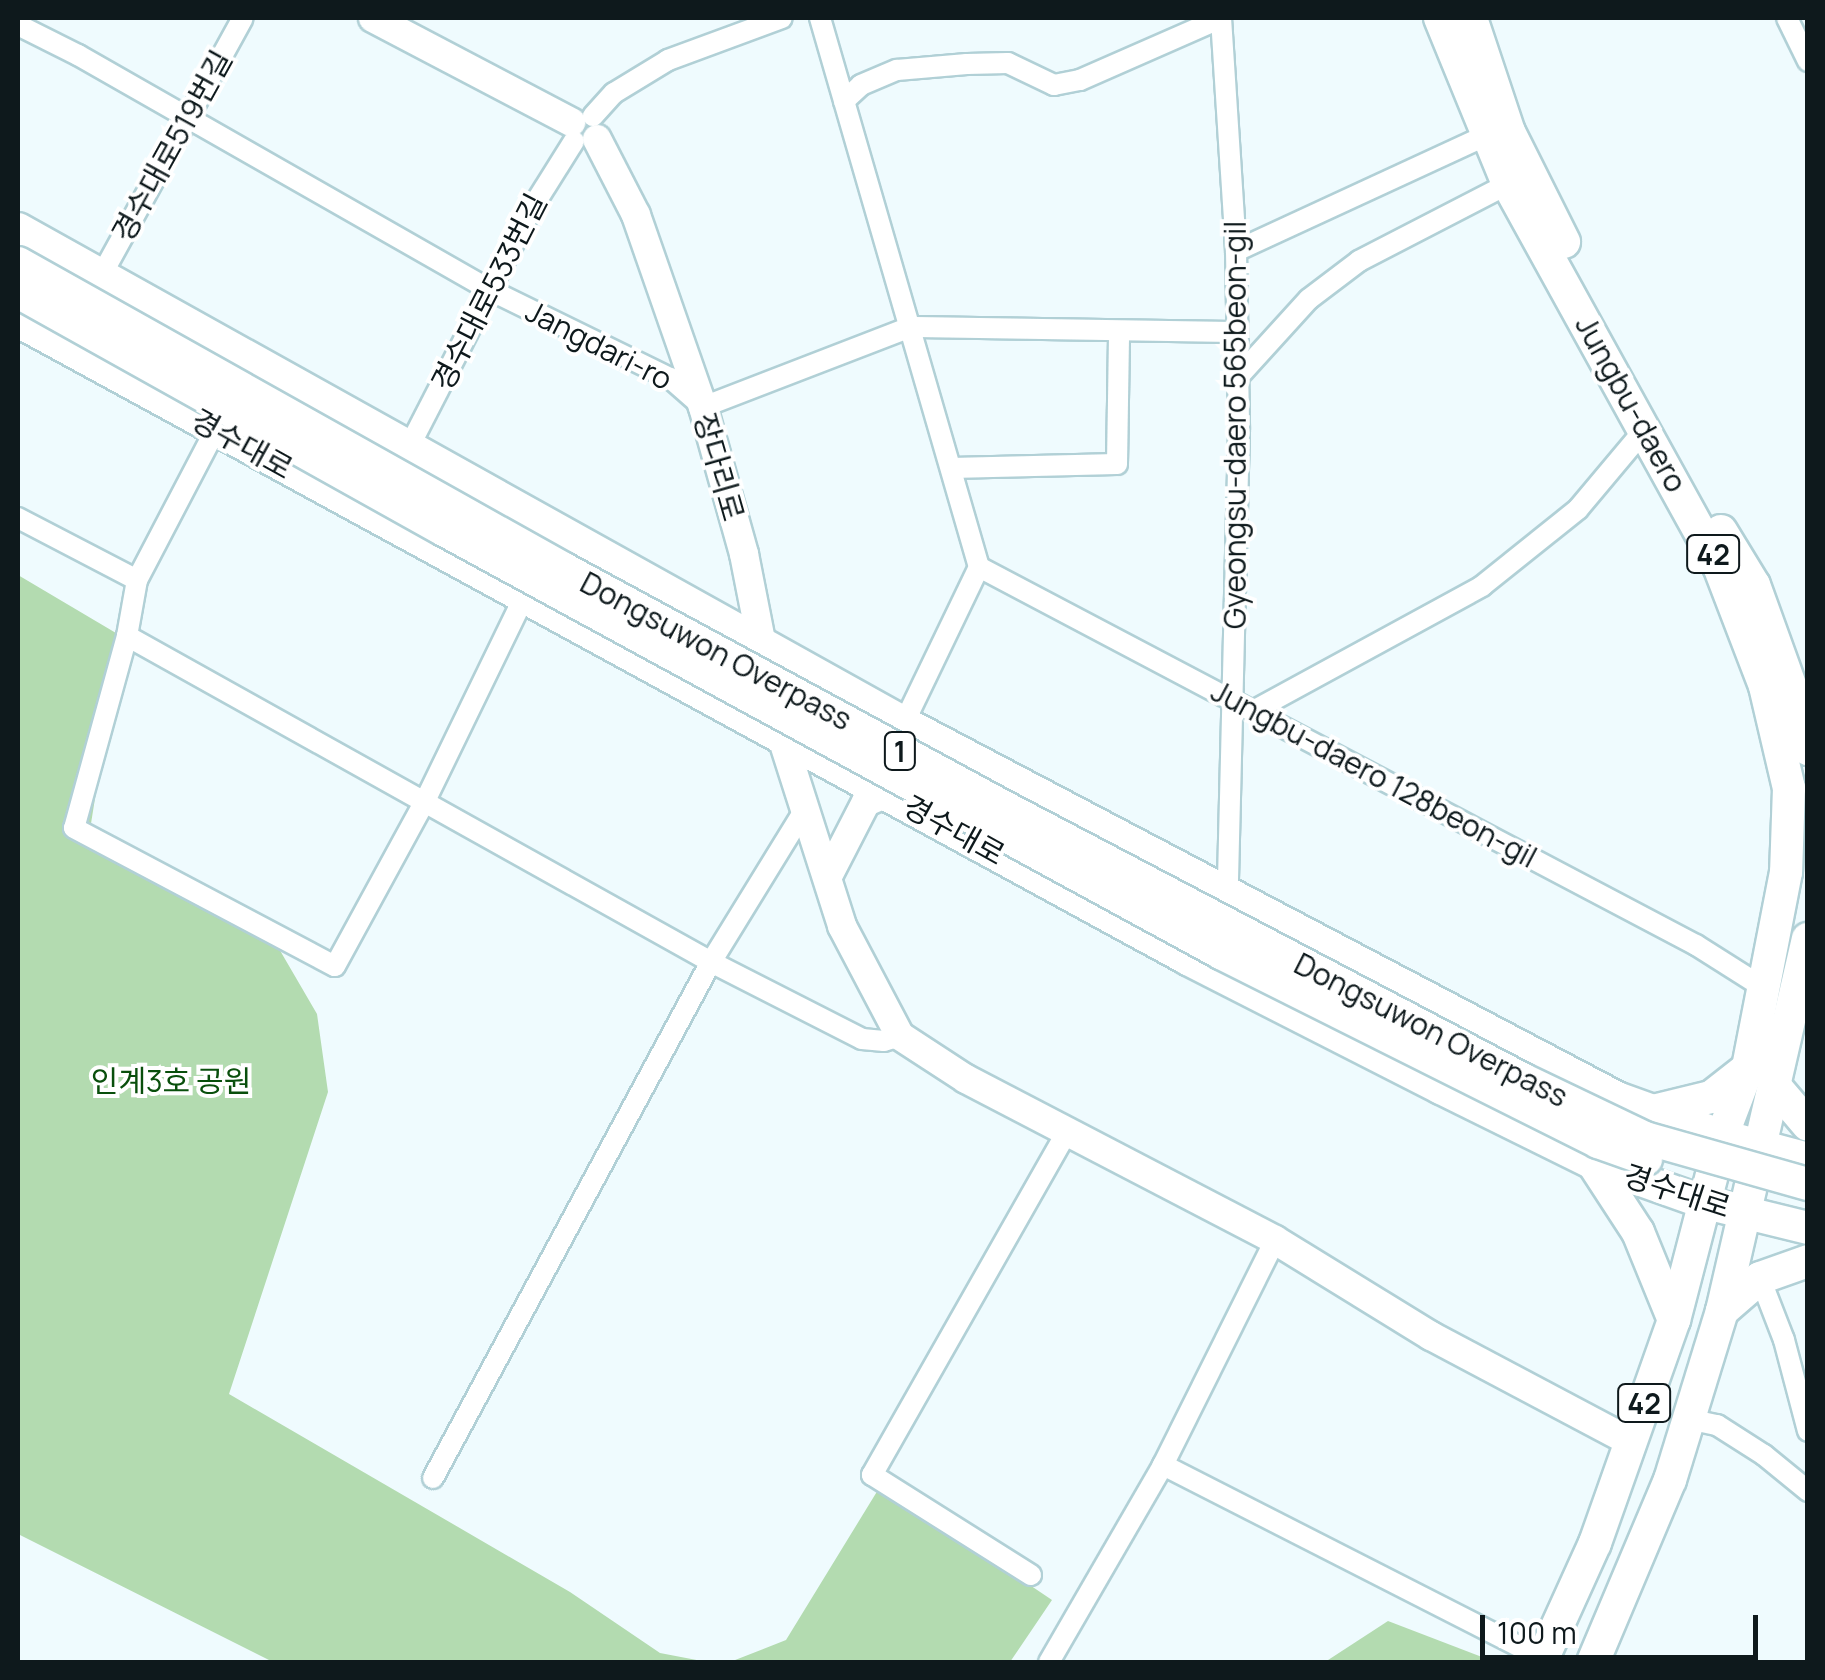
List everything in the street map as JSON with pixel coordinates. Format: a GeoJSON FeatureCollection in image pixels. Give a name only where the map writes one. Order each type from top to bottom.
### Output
{"type":"FeatureCollection","features":[{"type":"Feature","properties":{"kind":"main road","name":"Jungbu-daero"},"geometry":{"type":"LineString","coordinates":[[1440,18],[1508,184],[1719,566],[1778,730],[1789,788],[1786,872],[1764,988],[1760,1146],[1722,1311],[1670,1480],[1593,1662]]}},
{"type":"Feature","properties":{"kind":"main road","name":"Jungbu-daero"},"geometry":{"type":"LineString","coordinates":[[1471,18],[1509,132],[1684,469],[1754,585],[1794,696],[1808,749]]}},
{"type":"Feature","properties":{"kind":"main road"},"geometry":{"type":"LineString","coordinates":[[18,229],[904,723],[1617,1098],[1722,1136],[1808,1159]]}},
{"type":"Feature","properties":{"kind":"main road","name":"Dongsuwon Overpass"},"geometry":{"type":"LineString","coordinates":[[18,263],[564,569],[1004,808],[1522,1079],[1645,1138],[1808,1184]]}},
{"type":"Feature","properties":{"kind":"main road","name":"Dongsuwon Overpass"},"geometry":{"type":"LineString","coordinates":[[18,292],[962,814],[1361,1025],[1598,1142],[1808,1208]]}},
{"type":"Feature","properties":{"kind":"main road","name":"경수대로"},"geometry":{"type":"LineString","coordinates":[[18,322],[1188,958],[1593,1164],[1706,1203],[1808,1228]]}},
{"type":"Feature","properties":{"kind":"main road","name":"Jungbu-daero"},"geometry":{"type":"LineString","coordinates":[[1542,1661],[1595,1543],[1674,1320],[1722,1136],[1761,1076],[1808,939]]}},
{"type":"Feature","properties":{"kind":"main road"},"geometry":{"type":"LineString","coordinates":[[1653,1111],[1711,1097],[1761,1076],[1808,1125]]}},
{"type":"Feature","properties":{"kind":"main road"},"geometry":{"type":"LineString","coordinates":[[1593,1164],[1638,1232],[1674,1320]]}},
{"type":"Feature","properties":{"kind":"main road"},"geometry":{"type":"LineString","coordinates":[[1722,1311],[1760,1278],[1808,1261]]}},
{"type":"Feature","properties":{"kind":"street","name":"경수대로519번길"},"geometry":{"type":"LineString","coordinates":[[101,276],[243,18]]}},
{"type":"Feature","properties":{"kind":"street"},"geometry":{"type":"LineString","coordinates":[[373,18],[584,130]]}},
{"type":"Feature","properties":{"kind":"street","name":"경수대로533번길"},"geometry":{"type":"LineString","coordinates":[[409,447],[540,194],[614,94],[668,60],[782,18]]}},
{"type":"Feature","properties":{"kind":"street"},"geometry":{"type":"LineString","coordinates":[[820,18],[980,567],[904,723]]}},
{"type":"Feature","properties":{"kind":"street","name":"Gyeongsu-daero 565beon-gil"},"geometry":{"type":"LineString","coordinates":[[844,101],[861,85],[897,70],[967,64],[1008,62],[1054,85],[1112,67],[1222,18],[1238,332],[1235,699],[1228,892]]}},
{"type":"Feature","properties":{"kind":"street"},"geometry":{"type":"LineString","coordinates":[[1788,18],[1808,61]]}},
{"type":"Feature","properties":{"kind":"street","name":"Jangdari-ro"},"geometry":{"type":"LineString","coordinates":[[18,25],[188,117],[490,290],[670,378],[703,407]]}},
{"type":"Feature","properties":{"kind":"street","name":"장다리로"},"geometry":{"type":"LineString","coordinates":[[584,130],[636,215],[703,407],[744,554],[781,736],[807,806],[842,926],[900,1036]]}},
{"type":"Feature","properties":{"kind":"street"},"geometry":{"type":"LineString","coordinates":[[1236,251],[1487,135]]}},
{"type":"Feature","properties":{"kind":"street"},"geometry":{"type":"LineString","coordinates":[[1238,377],[1309,299],[1359,261],[1508,184]]}},
{"type":"Feature","properties":{"kind":"street"},"geometry":{"type":"LineString","coordinates":[[703,407],[910,328],[1238,332]]}},
{"type":"Feature","properties":{"kind":"street"},"geometry":{"type":"LineString","coordinates":[[950,468],[1117,464],[1118,332]]}},
{"type":"Feature","properties":{"kind":"street"},"geometry":{"type":"LineString","coordinates":[[1255,710],[1482,586],[1578,509],[1646,428]]}},
{"type":"Feature","properties":{"kind":"street"},"geometry":{"type":"LineString","coordinates":[[216,430],[136,580],[127,636],[74,828],[336,966],[425,800],[524,597]]}},
{"type":"Feature","properties":{"kind":"street"},"geometry":{"type":"LineString","coordinates":[[18,518],[136,580]]}},
{"type":"Feature","properties":{"kind":"street","name":"Jungbu-daero 128beon-gil"},"geometry":{"type":"LineString","coordinates":[[980,567],[1696,945],[1764,988]]}},
{"type":"Feature","properties":{"kind":"street"},"geometry":{"type":"LineString","coordinates":[[127,636],[711,962],[862,1039],[900,1036],[966,1079],[1275,1240],[1432,1336],[1630,1442]]}},
{"type":"Feature","properties":{"kind":"street"},"geometry":{"type":"LineString","coordinates":[[828,876],[866,802],[886,794]]}},
{"type":"Feature","properties":{"kind":"street"},"geometry":{"type":"LineString","coordinates":[[434,1478],[711,962],[807,806]]}},
{"type":"Feature","properties":{"kind":"street"},"geometry":{"type":"LineString","coordinates":[[1031,1575],[872,1475],[1067,1132]]}},
{"type":"Feature","properties":{"kind":"street"},"geometry":{"type":"LineString","coordinates":[[1049,1662],[1163,1465],[1275,1240]]}},
{"type":"Feature","properties":{"kind":"street"},"geometry":{"type":"LineString","coordinates":[[1760,1278],[1800,1378],[1808,1431]]}},
{"type":"Feature","properties":{"kind":"street"},"geometry":{"type":"LineString","coordinates":[[1688,1419],[1718,1425],[1764,1455],[1808,1491]]}},
{"type":"Feature","properties":{"kind":"street"},"geometry":{"type":"LineString","coordinates":[[1163,1465],[1542,1661]]}},
{"type":"Feature","properties":{"kind":"green space","name":"인계3호 공원"},"geometry":{"type":"Polygon","coordinates":[[[18,575],[121,636],[89,836],[264,923],[317,1014],[328,1092],[229,1394],[570,1592],[660,1653],[707,1662],[273,1662],[18,1534],[18,575]]]}},
{"type":"Feature","properties":{"kind":"green space"},"geometry":{"type":"Polygon","coordinates":[[[881,1485],[1052,1600],[1010,1662],[730,1662],[786,1640],[881,1485]]]}},
{"type":"Feature","properties":{"kind":"green space"},"geometry":{"type":"Polygon","coordinates":[[[1388,1621],[1495,1662],[1325,1662],[1388,1621]]]}}]}
